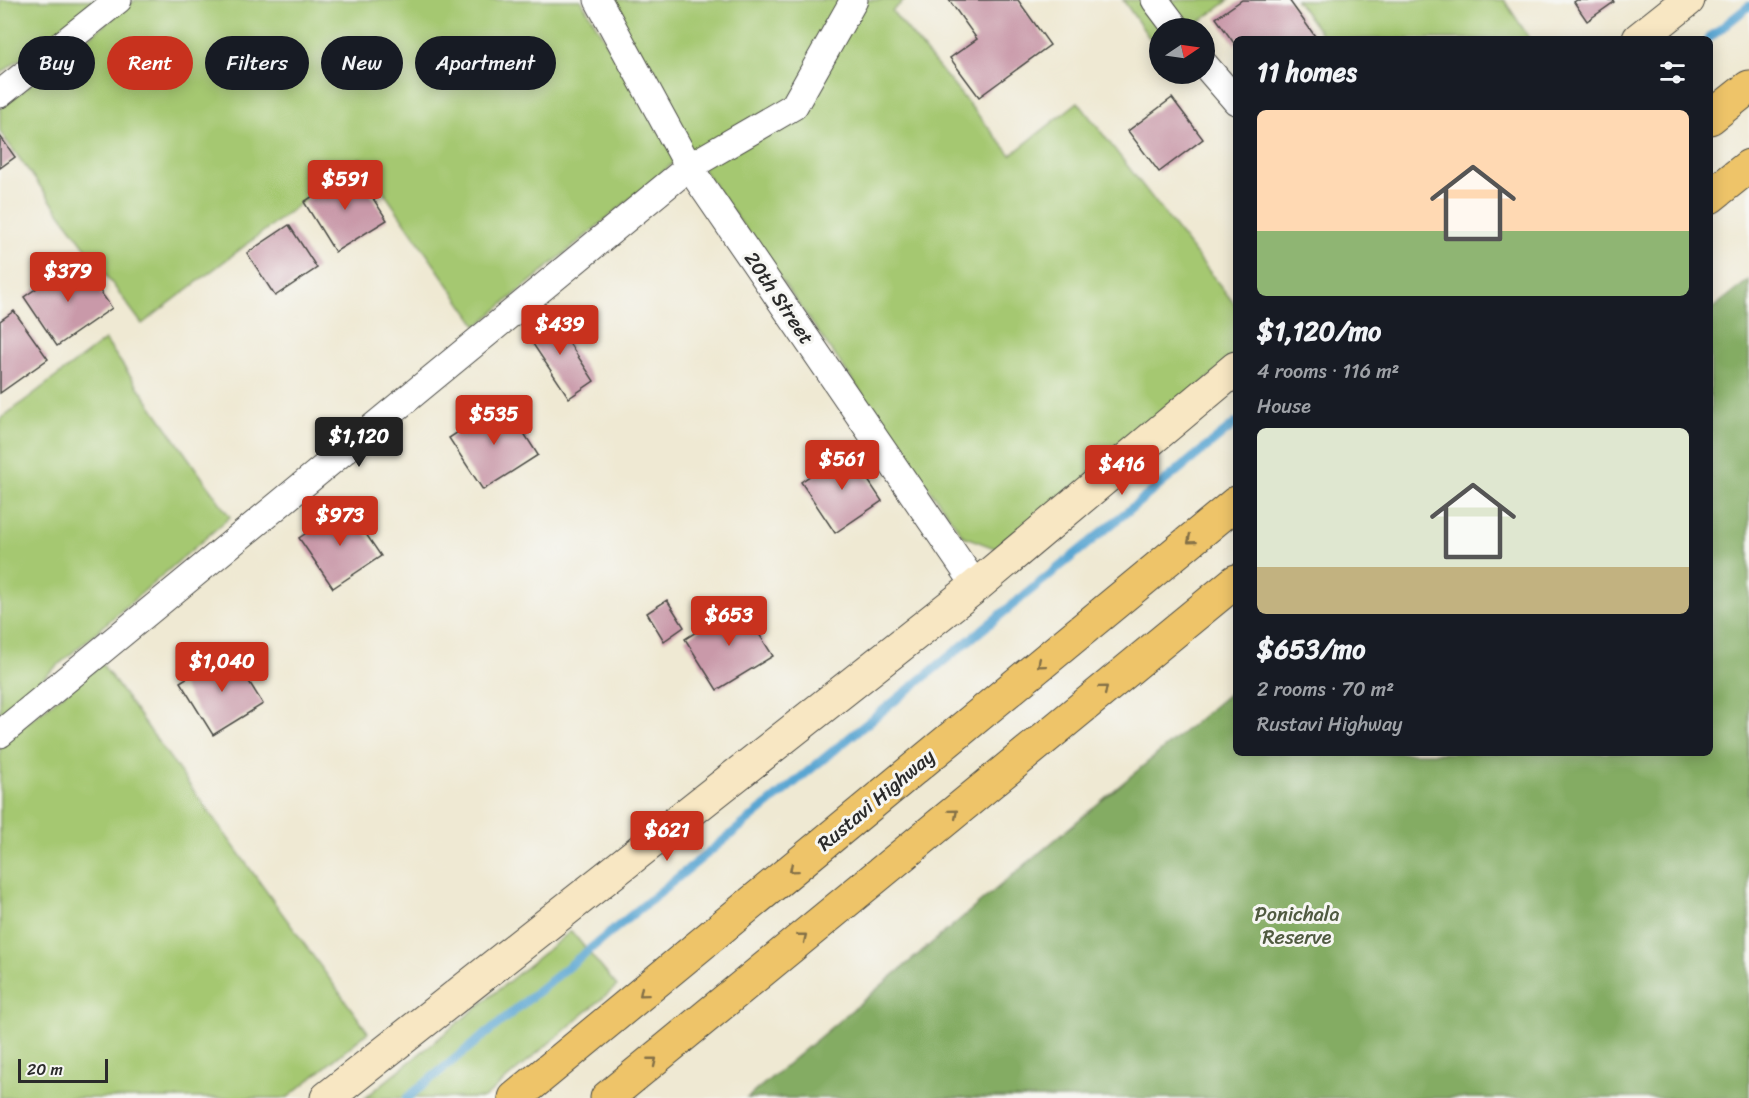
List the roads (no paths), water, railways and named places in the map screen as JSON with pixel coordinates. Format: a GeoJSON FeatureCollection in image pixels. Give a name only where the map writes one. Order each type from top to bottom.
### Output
{"type":"FeatureCollection","features":[{"type":"Feature","properties":{"kind":"highway"},"geometry":{"type":"LineString","coordinates":[[1713,116],[1749,87]]}},
{"type":"Feature","properties":{"kind":"highway"},"geometry":{"type":"LineString","coordinates":[[1713,195],[1749,166]]}},
{"type":"Feature","properties":{"kind":"highway","name":"Rustavi Highway"},"geometry":{"type":"LineString","coordinates":[[515,1098],[1233,505]]}},
{"type":"Feature","properties":{"kind":"highway"},"geometry":{"type":"LineString","coordinates":[[607,1098],[1233,583]]}},
{"type":"Feature","properties":{"kind":"street"},"geometry":{"type":"LineString","coordinates":[[0,94],[118,0]]}},
{"type":"Feature","properties":{"kind":"street","name":"20th Street"},"geometry":{"type":"LineString","coordinates":[[598,0],[689,167],[976,586]]}},
{"type":"Feature","properties":{"kind":"street"},"geometry":{"type":"LineString","coordinates":[[0,734],[689,167],[794,106],[854,0]]}},
{"type":"Feature","properties":{"kind":"street"},"geometry":{"type":"LineString","coordinates":[[1155,0],[1168,18]]}},
{"type":"Feature","properties":{"kind":"street"},"geometry":{"type":"LineString","coordinates":[[1643,36],[1688,0]]}},
{"type":"Feature","properties":{"kind":"street"},"geometry":{"type":"LineString","coordinates":[[1215,77],[1233,98]]}},
{"type":"Feature","properties":{"kind":"street"},"geometry":{"type":"LineString","coordinates":[[327,1098],[976,586],[1233,371]]}},
{"type":"Feature","properties":{"kind":"waterway"},"geometry":{"type":"LineString","coordinates":[[1712,36],[1749,6]]}},
{"type":"Feature","properties":{"kind":"waterway"},"geometry":{"type":"LineString","coordinates":[[407,1098],[1233,425]]}},
{"type":"Feature","properties":{"kind":"park label","name":"Ponichala Reserve"},"geometry":{"type":"Point","coordinates":[1297,926]}}]}
